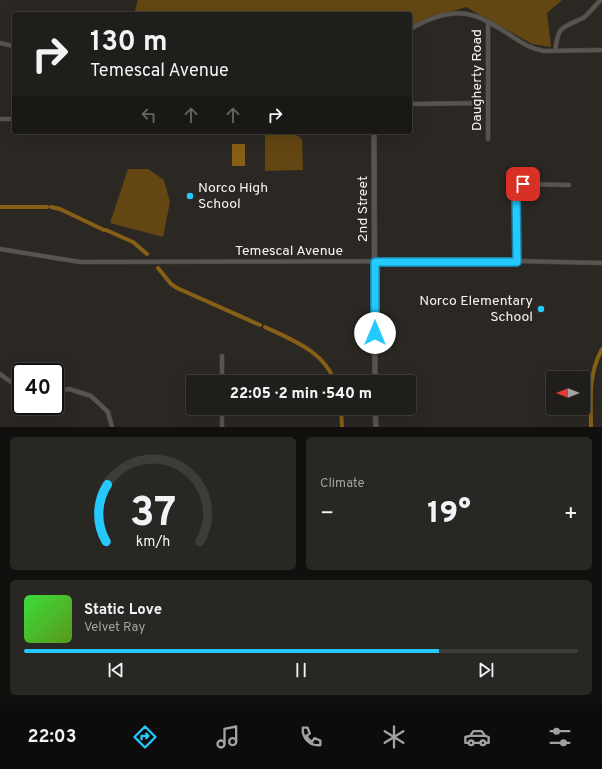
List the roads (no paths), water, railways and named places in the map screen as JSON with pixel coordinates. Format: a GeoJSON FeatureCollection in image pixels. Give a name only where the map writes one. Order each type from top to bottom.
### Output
{"type":"FeatureCollection","features":[{"type":"Feature","properties":{"kind":"street"},"geometry":{"type":"LineString","coordinates":[[555,51],[558,36],[562,28],[584,17],[601,0]]}},
{"type":"Feature","properties":{"kind":"street"},"geometry":{"type":"LineString","coordinates":[[412,28],[424,21],[438,16],[461,13],[474,15],[488,21],[534,50],[602,50]]}},
{"type":"Feature","properties":{"kind":"street","name":"Daugherty Road"},"geometry":{"type":"LineString","coordinates":[[488,21],[488,139]]}},
{"type":"Feature","properties":{"kind":"street"},"geometry":{"type":"LineString","coordinates":[[0,43],[12,46]]}},
{"type":"Feature","properties":{"kind":"street"},"geometry":{"type":"LineString","coordinates":[[412,104],[484,103]]}},
{"type":"Feature","properties":{"kind":"street"},"geometry":{"type":"LineString","coordinates":[[0,119],[10,119]]}},
{"type":"Feature","properties":{"kind":"street","name":"2nd Street"},"geometry":{"type":"LineString","coordinates":[[374,134],[375,375]]}},
{"type":"Feature","properties":{"kind":"street"},"geometry":{"type":"LineString","coordinates":[[517,262],[516,193],[518,187],[523,184],[569,185]]}},
{"type":"Feature","properties":{"kind":"street","name":"Temescal Avenue"},"geometry":{"type":"LineString","coordinates":[[0,249],[80,262],[602,263]]}},
{"type":"Feature","properties":{"kind":"street"},"geometry":{"type":"LineString","coordinates":[[222,356],[222,375]]}},
{"type":"Feature","properties":{"kind":"street"},"geometry":{"type":"LineString","coordinates":[[0,374],[12,382]]}},
{"type":"Feature","properties":{"kind":"street"},"geometry":{"type":"LineString","coordinates":[[64,390],[69,389],[92,396],[108,412],[112,427]]}},
{"type":"Feature","properties":{"kind":"street"},"geometry":{"type":"LineString","coordinates":[[222,415],[222,427]]}},
{"type":"Feature","properties":{"kind":"street"},"geometry":{"type":"LineString","coordinates":[[376,415],[376,427]]}},
{"type":"Feature","properties":{"kind":"waterway"},"geometry":{"type":"LineString","coordinates":[[0,207],[47,207]]}},
{"type":"Feature","properties":{"kind":"waterway"},"geometry":{"type":"LineString","coordinates":[[51,207],[60,209],[104,230]]}},
{"type":"Feature","properties":{"kind":"waterway"},"geometry":{"type":"LineString","coordinates":[[106,230],[133,242],[147,254]]}},
{"type":"Feature","properties":{"kind":"waterway"},"geometry":{"type":"LineString","coordinates":[[158,268],[171,284],[177,288],[260,325]]}},
{"type":"Feature","properties":{"kind":"waterway"},"geometry":{"type":"LineString","coordinates":[[265,327],[296,342],[315,354],[323,362],[332,375]]}},
{"type":"Feature","properties":{"kind":"waterway"},"geometry":{"type":"LineString","coordinates":[[591,427],[592,377],[602,349]]}},
{"type":"Feature","properties":{"kind":"waterway"},"geometry":{"type":"LineString","coordinates":[[341,415],[342,427]]}},
{"type":"Feature","properties":{"kind":"place","name":"Norco High School"},"geometry":{"type":"Point","coordinates":[190,196]}},
{"type":"Feature","properties":{"kind":"place","name":"Norco Elementary School"},"geometry":{"type":"Point","coordinates":[541,309]}}]}
